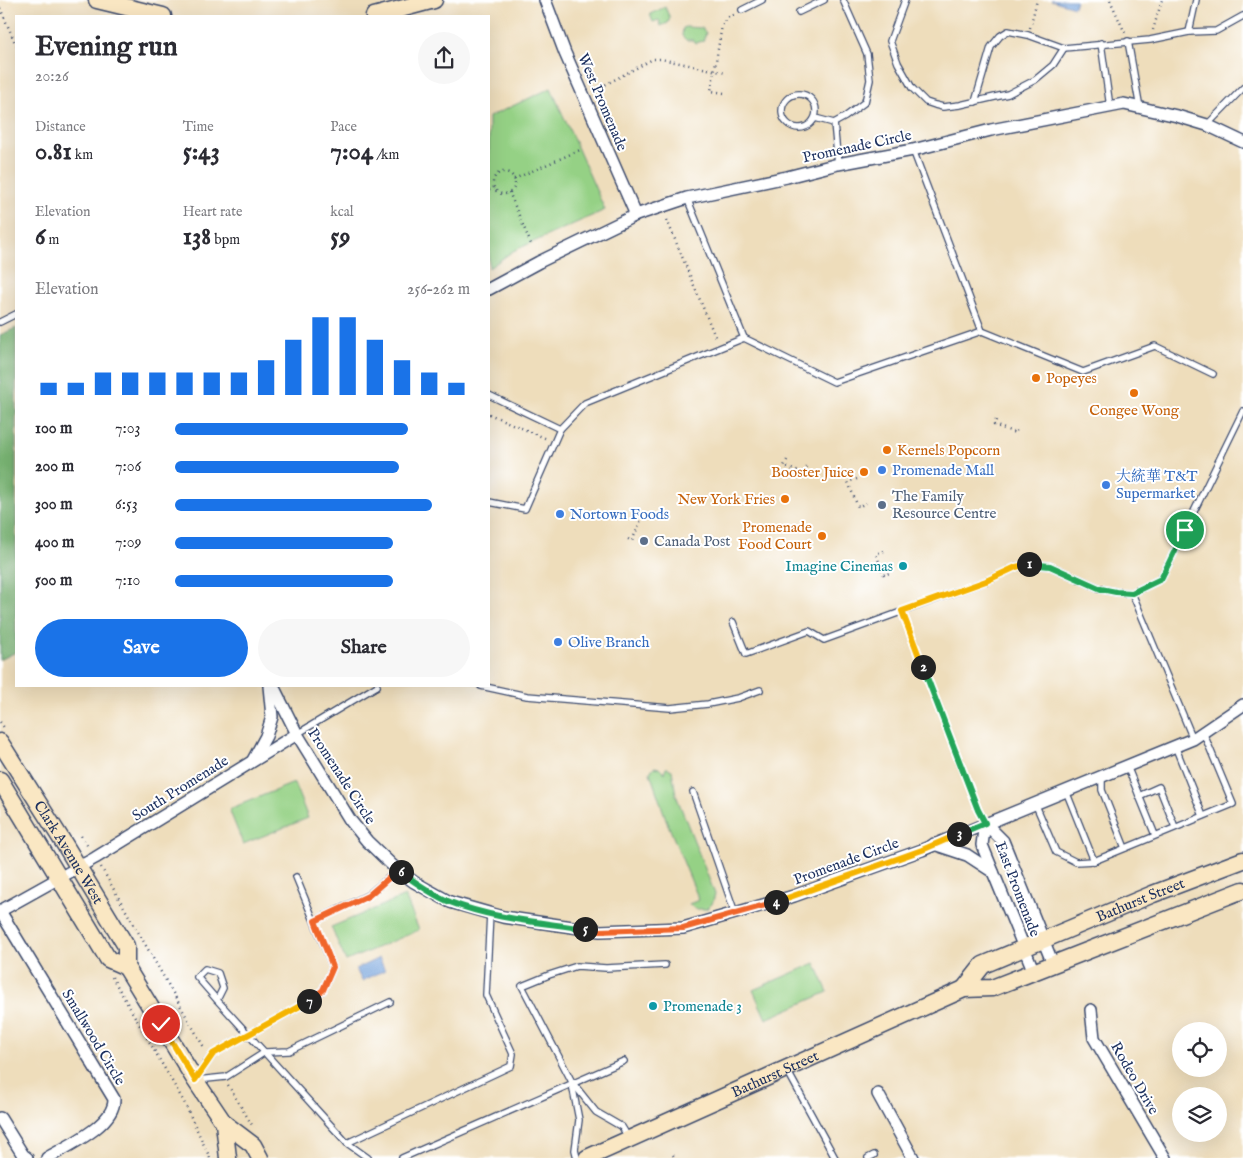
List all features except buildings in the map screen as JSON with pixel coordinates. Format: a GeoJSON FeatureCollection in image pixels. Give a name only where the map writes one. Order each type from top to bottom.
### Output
{"type":"FeatureCollection","features":[{"type":"Feature","properties":{"kind":"main road"},"geometry":{"type":"LineString","coordinates":[[97,0],[159,15]]}},
{"type":"Feature","properties":{"kind":"main road"},"geometry":{"type":"LineString","coordinates":[[378,15],[434,0]]}},
{"type":"Feature","properties":{"kind":"main road","name":"Clark Avenue West"},"geometry":{"type":"LineString","coordinates":[[0,742],[126,946],[126,967],[195,1080],[224,1123],[253,1145],[260,1158]]}},
{"type":"Feature","properties":{"kind":"main road","name":"Clark Avenue West"},"geometry":{"type":"LineString","coordinates":[[0,780],[108,959],[126,967]]}},
{"type":"Feature","properties":{"kind":"main road","name":"Bathurst Street"},"geometry":{"type":"LineString","coordinates":[[964,989],[983,965],[1024,946],[1243,860]]}},
{"type":"Feature","properties":{"kind":"main road","name":"Bathurst Street"},"geometry":{"type":"LineString","coordinates":[[587,1158],[964,989],[992,988],[1243,890]]}},
{"type":"Feature","properties":{"kind":"main road","name":"Clark Avenue West"},"geometry":{"type":"LineString","coordinates":[[224,1123],[228,1158]]}},
{"type":"Feature","properties":{"kind":"street","name":"West Promenade"},"geometry":{"type":"LineString","coordinates":[[545,0],[565,53],[636,215]]}},
{"type":"Feature","properties":{"kind":"street","name":"Promenade Circle"},"geometry":{"type":"LineString","coordinates":[[490,288],[539,262],[636,215],[687,198],[838,164],[913,150],[992,130],[1124,104],[1207,125],[1243,142]]}},
{"type":"Feature","properties":{"kind":"street","name":"Promenade Circle"},"geometry":{"type":"LineString","coordinates":[[252,761],[266,736],[272,717],[271,687]]}},
{"type":"Feature","properties":{"kind":"street","name":"Promenade Circle"},"geometry":{"type":"LineString","coordinates":[[272,687],[297,734],[350,820],[367,841],[414,882],[450,902],[503,917],[600,931],[683,928],[794,896],[934,844],[1176,746],[1198,736],[1243,705]]}},
{"type":"Feature","properties":{"kind":"street","name":"South Promenade"},"geometry":{"type":"LineString","coordinates":[[60,878],[297,734]]}},
{"type":"Feature","properties":{"kind":"street","name":"East Promenade"},"geometry":{"type":"LineString","coordinates":[[985,823],[982,845],[1034,972]]}},
{"type":"Feature","properties":{"kind":"street","name":"East Promenade"},"geometry":{"type":"LineString","coordinates":[[985,823],[1003,841],[1053,964]]}},
{"type":"Feature","properties":{"kind":"street"},"geometry":{"type":"LineString","coordinates":[[934,844],[967,855],[993,872]]}},
{"type":"Feature","properties":{"kind":"street","name":"Smallwood Circle"},"geometry":{"type":"LineString","coordinates":[[47,1158],[103,1124],[112,1111],[114,1099],[0,911],[60,878]]}},
{"type":"Feature","properties":{"kind":"street","name":"Rodeo Drive"},"geometry":{"type":"LineString","coordinates":[[1091,1010],[1094,1038],[1165,1158]]}},
{"type":"Feature","properties":{"kind":"street"},"geometry":{"type":"LineString","coordinates":[[878,1094],[913,1158]]}},
{"type":"Feature","properties":{"kind":"street"},"geometry":{"type":"LineString","coordinates":[[0,1118],[23,1154],[28,1158]]}},
{"type":"Feature","properties":{"kind":"lane"},"geometry":{"type":"LineString","coordinates":[[742,10],[762,0]]}},
{"type":"Feature","properties":{"kind":"lane"},"geometry":{"type":"LineString","coordinates":[[799,12],[824,0]]}},
{"type":"Feature","properties":{"kind":"lane"},"geometry":{"type":"LineString","coordinates":[[815,118],[834,123],[865,102],[870,80],[867,54],[844,0]]}},
{"type":"Feature","properties":{"kind":"lane"},"geometry":{"type":"LineString","coordinates":[[905,0],[890,41],[898,63],[912,88],[926,102],[935,106],[943,107],[975,102],[1008,94],[1035,80],[1053,65],[1064,48]]}},
{"type":"Feature","properties":{"kind":"lane"},"geometry":{"type":"LineString","coordinates":[[1189,32],[1196,0]]}},
{"type":"Feature","properties":{"kind":"lane"},"geometry":{"type":"LineString","coordinates":[[975,102],[991,47],[1000,36],[1008,31],[1028,35],[1064,48],[1101,43],[1150,40],[1189,32],[1216,31],[1243,16]]}},
{"type":"Feature","properties":{"kind":"lane"},"geometry":{"type":"LineString","coordinates":[[1128,41],[1140,108]]}},
{"type":"Feature","properties":{"kind":"lane"},"geometry":{"type":"LineString","coordinates":[[1101,43],[1110,107]]}},
{"type":"Feature","properties":{"kind":"lane"},"geometry":{"type":"LineString","coordinates":[[1207,125],[1243,88]]}},
{"type":"Feature","properties":{"kind":"lane"},"geometry":{"type":"LineString","coordinates":[[794,94],[805,95],[810,98],[816,107],[815,118],[812,123],[802,128],[790,126],[783,117],[782,111],[785,100],[794,94]]}},
{"type":"Feature","properties":{"kind":"lane"},"geometry":{"type":"LineString","coordinates":[[834,123],[838,164]]}},
{"type":"Feature","properties":{"kind":"lane"},"geometry":{"type":"LineString","coordinates":[[913,150],[982,331]]}},
{"type":"Feature","properties":{"kind":"lane"},"geometry":{"type":"LineString","coordinates":[[687,198],[744,338],[834,382],[982,331],[1083,372],[1155,346],[1213,374]]}},
{"type":"Feature","properties":{"kind":"lane"},"geometry":{"type":"LineString","coordinates":[[0,322],[15,314]]}},
{"type":"Feature","properties":{"kind":"lane"},"geometry":{"type":"LineString","coordinates":[[490,502],[525,509],[560,429],[585,403],[744,338]]}},
{"type":"Feature","properties":{"kind":"lane"},"geometry":{"type":"LineString","coordinates":[[490,395],[560,429]]}},
{"type":"Feature","properties":{"kind":"lane"},"geometry":{"type":"LineString","coordinates":[[733,622],[746,654],[809,631],[824,640],[986,581],[1016,567],[1031,564],[1050,566],[1101,589],[1132,593],[1161,579],[1243,411]]}},
{"type":"Feature","properties":{"kind":"lane"},"geometry":{"type":"LineString","coordinates":[[1035,803],[1056,852],[1076,862],[1094,861],[1233,804],[1198,736],[1132,593]]}},
{"type":"Feature","properties":{"kind":"lane"},"geometry":{"type":"LineString","coordinates":[[297,734],[375,687]]}},
{"type":"Feature","properties":{"kind":"lane"},"geometry":{"type":"LineString","coordinates":[[486,687],[527,696],[670,708],[708,704],[738,698],[760,690]]}},
{"type":"Feature","properties":{"kind":"lane"},"geometry":{"type":"LineString","coordinates":[[1176,746],[1203,816]]}},
{"type":"Feature","properties":{"kind":"lane"},"geometry":{"type":"LineString","coordinates":[[1127,766],[1155,835]]}},
{"type":"Feature","properties":{"kind":"lane"},"geometry":{"type":"LineString","coordinates":[[1102,776],[1102,790],[1125,848]]}},
{"type":"Feature","properties":{"kind":"lane"},"geometry":{"type":"LineString","coordinates":[[1139,796],[1159,787],[1175,827]]}},
{"type":"Feature","properties":{"kind":"lane"},"geometry":{"type":"LineString","coordinates":[[1066,791],[1094,861]]}},
{"type":"Feature","properties":{"kind":"lane"},"geometry":{"type":"LineString","coordinates":[[693,792],[735,913]]}},
{"type":"Feature","properties":{"kind":"lane"},"geometry":{"type":"LineString","coordinates":[[315,921],[368,896],[398,870]]}},
{"type":"Feature","properties":{"kind":"lane"},"geometry":{"type":"LineString","coordinates":[[195,1080],[213,1054],[313,999],[323,990],[333,967],[296,876]]}},
{"type":"Feature","properties":{"kind":"lane"},"geometry":{"type":"LineString","coordinates":[[347,1143],[511,1066],[513,1054],[486,995],[490,913]]}},
{"type":"Feature","properties":{"kind":"lane"},"geometry":{"type":"LineString","coordinates":[[628,1138],[622,1127],[596,1112],[572,1082],[522,986],[577,966],[606,968],[665,966]]}},
{"type":"Feature","properties":{"kind":"lane"},"geometry":{"type":"LineString","coordinates":[[217,1000],[223,988],[218,973],[205,969],[197,977],[217,1000],[347,1143],[368,1158]]}},
{"type":"Feature","properties":{"kind":"lane"},"geometry":{"type":"LineString","coordinates":[[195,1080],[226,1078],[265,1052],[289,1051],[390,1002]]}},
{"type":"Feature","properties":{"kind":"lane"},"geometry":{"type":"LineString","coordinates":[[402,1158],[572,1082],[624,1061]]}},
{"type":"Feature","properties":{"kind":"lane"},"geometry":{"type":"LineString","coordinates":[[786,1068],[835,1158]]}},
{"type":"Feature","properties":{"kind":"lane"},"geometry":{"type":"LineString","coordinates":[[572,1082],[579,1120],[575,1150],[577,1158]]}},
{"type":"Feature","properties":{"kind":"path"},"geometry":{"type":"LineString","coordinates":[[1028,35],[1038,0]]}},
{"type":"Feature","properties":{"kind":"path"},"geometry":{"type":"LineString","coordinates":[[1110,0],[1128,41]]}},
{"type":"Feature","properties":{"kind":"path"},"geometry":{"type":"LineString","coordinates":[[1150,40],[1162,0]]}},
{"type":"Feature","properties":{"kind":"path"},"geometry":{"type":"LineString","coordinates":[[0,8],[15,43]]}},
{"type":"Feature","properties":{"kind":"path"},"geometry":{"type":"LineString","coordinates":[[724,93],[711,91],[722,25],[729,17],[742,10]]}},
{"type":"Feature","properties":{"kind":"path"},"geometry":{"type":"LineString","coordinates":[[601,87],[653,59],[661,59],[726,73]]}},
{"type":"Feature","properties":{"kind":"path"},"geometry":{"type":"LineString","coordinates":[[514,179],[580,150]]}},
{"type":"Feature","properties":{"kind":"path"},"geometry":{"type":"LineString","coordinates":[[500,173],[510,173],[514,179],[514,188],[503,194],[494,188],[494,177],[500,173]]}},
{"type":"Feature","properties":{"kind":"path"},"geometry":{"type":"LineString","coordinates":[[490,190],[494,188]]}},
{"type":"Feature","properties":{"kind":"path"},"geometry":{"type":"LineString","coordinates":[[509,192],[531,244]]}},
{"type":"Feature","properties":{"kind":"path"},"geometry":{"type":"LineString","coordinates":[[667,220],[716,339]]}},
{"type":"Feature","properties":{"kind":"path"},"geometry":{"type":"LineString","coordinates":[[490,414],[549,440]]}},
{"type":"Feature","properties":{"kind":"path"},"geometry":{"type":"LineString","coordinates":[[996,420],[994,425],[1015,433],[1017,429]]}},
{"type":"Feature","properties":{"kind":"path"},"geometry":{"type":"LineString","coordinates":[[786,460],[784,466],[804,474],[807,467]]}},
{"type":"Feature","properties":{"kind":"path"},"geometry":{"type":"LineString","coordinates":[[857,478],[848,482],[858,506],[866,503]]}},
{"type":"Feature","properties":{"kind":"path"},"geometry":{"type":"LineString","coordinates":[[628,539],[632,541],[641,520],[635,518]]}},
{"type":"Feature","properties":{"kind":"path"},"geometry":{"type":"LineString","coordinates":[[884,551],[876,554],[878,561],[884,575],[892,572]]}},
{"type":"Feature","properties":{"kind":"path"},"geometry":{"type":"LineString","coordinates":[[902,611],[976,806],[985,823]]}},
{"type":"Feature","properties":{"kind":"path","name":"Clark Avenue West"},"geometry":{"type":"LineString","coordinates":[[111,884],[207,1051]]}},
{"type":"Feature","properties":{"kind":"path"},"geometry":{"type":"LineString","coordinates":[[112,977],[184,1102],[210,1158]]}},
{"type":"Feature","properties":{"kind":"path"},"geometry":{"type":"LineString","coordinates":[[228,1086],[252,1126]]}},
{"type":"Feature","properties":{"kind":"green space"},"geometry":{"type":"Polygon","coordinates":[[[665,7],[670,18],[668,23],[661,26],[659,20],[653,22],[650,14],[665,7]]]}},
{"type":"Feature","properties":{"kind":"green space"},"geometry":{"type":"Polygon","coordinates":[[[683,28],[702,28],[706,33],[703,41],[696,43],[693,40],[686,40],[682,36],[683,28]]]}},
{"type":"Feature","properties":{"kind":"green space"},"geometry":{"type":"Polygon","coordinates":[[[551,88],[605,210],[513,251],[490,267],[490,117],[551,88]]]}},
{"type":"Feature","properties":{"kind":"green space"},"geometry":{"type":"Polygon","coordinates":[[[15,328],[15,652],[0,660],[0,335],[15,328]]]}},
{"type":"Feature","properties":{"kind":"green space"},"geometry":{"type":"Polygon","coordinates":[[[655,767],[664,773],[666,768],[672,770],[676,795],[715,894],[712,904],[706,909],[695,909],[689,904],[699,900],[667,822],[650,773],[655,767]]]}},
{"type":"Feature","properties":{"kind":"green space"},"geometry":{"type":"Polygon","coordinates":[[[294,783],[308,818],[243,844],[229,809],[294,783]]]}},
{"type":"Feature","properties":{"kind":"green space"},"geometry":{"type":"Polygon","coordinates":[[[405,896],[419,930],[346,961],[331,927],[405,896]]]}},
{"type":"Feature","properties":{"kind":"green space"},"geometry":{"type":"Polygon","coordinates":[[[815,963],[828,992],[766,1019],[753,990],[815,963]]]}},
{"type":"Feature","properties":{"kind":"water"},"geometry":{"type":"Polygon","coordinates":[[[1051,0],[1076,0],[1074,7],[1051,0]]]}},
{"type":"Feature","properties":{"kind":"water"},"geometry":{"type":"Polygon","coordinates":[[[379,958],[385,970],[362,981],[356,969],[379,958]]]}},
{"type":"Feature","properties":{"kind":"place","name":"Popeyes"},"geometry":{"type":"Point","coordinates":[1036,378]}},
{"type":"Feature","properties":{"kind":"place","name":"Congee Wong"},"geometry":{"type":"Point","coordinates":[1134,393]}},
{"type":"Feature","properties":{"kind":"place","name":"Kernels Popcorn"},"geometry":{"type":"Point","coordinates":[887,450]}},
{"type":"Feature","properties":{"kind":"place","name":"Promenade Mall"},"geometry":{"type":"Point","coordinates":[882,470]}},
{"type":"Feature","properties":{"kind":"place","name":"Booster Juice"},"geometry":{"type":"Point","coordinates":[864,472]}},
{"type":"Feature","properties":{"kind":"place","name":"大統華 T&T Supermarket"},"geometry":{"type":"Point","coordinates":[1106,485]}},
{"type":"Feature","properties":{"kind":"place","name":"New York Fries"},"geometry":{"type":"Point","coordinates":[785,499]}},
{"type":"Feature","properties":{"kind":"place","name":"The Family Resource Centre"},"geometry":{"type":"Point","coordinates":[882,505]}},
{"type":"Feature","properties":{"kind":"place","name":"Nortown Foods"},"geometry":{"type":"Point","coordinates":[560,514]}},
{"type":"Feature","properties":{"kind":"place","name":"Promenade Food Court"},"geometry":{"type":"Point","coordinates":[822,536]}},
{"type":"Feature","properties":{"kind":"place","name":"Canada Post"},"geometry":{"type":"Point","coordinates":[644,541]}},
{"type":"Feature","properties":{"kind":"place","name":"Imagine Cinemas"},"geometry":{"type":"Point","coordinates":[903,566]}},
{"type":"Feature","properties":{"kind":"place","name":"Olive Branch"},"geometry":{"type":"Point","coordinates":[558,642]}},
{"type":"Feature","properties":{"kind":"place","name":"Promenade 3"},"geometry":{"type":"Point","coordinates":[653,1006]}},
{"type":"Feature","properties":{"kind":"route"},"geometry":{"type":"LineString","coordinates":[[161,1024],[195,1080],[213,1054],[313,999],[323,990],[333,967],[315,921],[368,896],[398,870],[414,882],[450,902],[503,917],[600,931],[683,928],[794,896],[922,850],[985,823],[976,806],[902,611],[986,581],[1016,567],[1031,564],[1050,566],[1101,589],[1132,593],[1161,579],[1185,530]]}}]}
